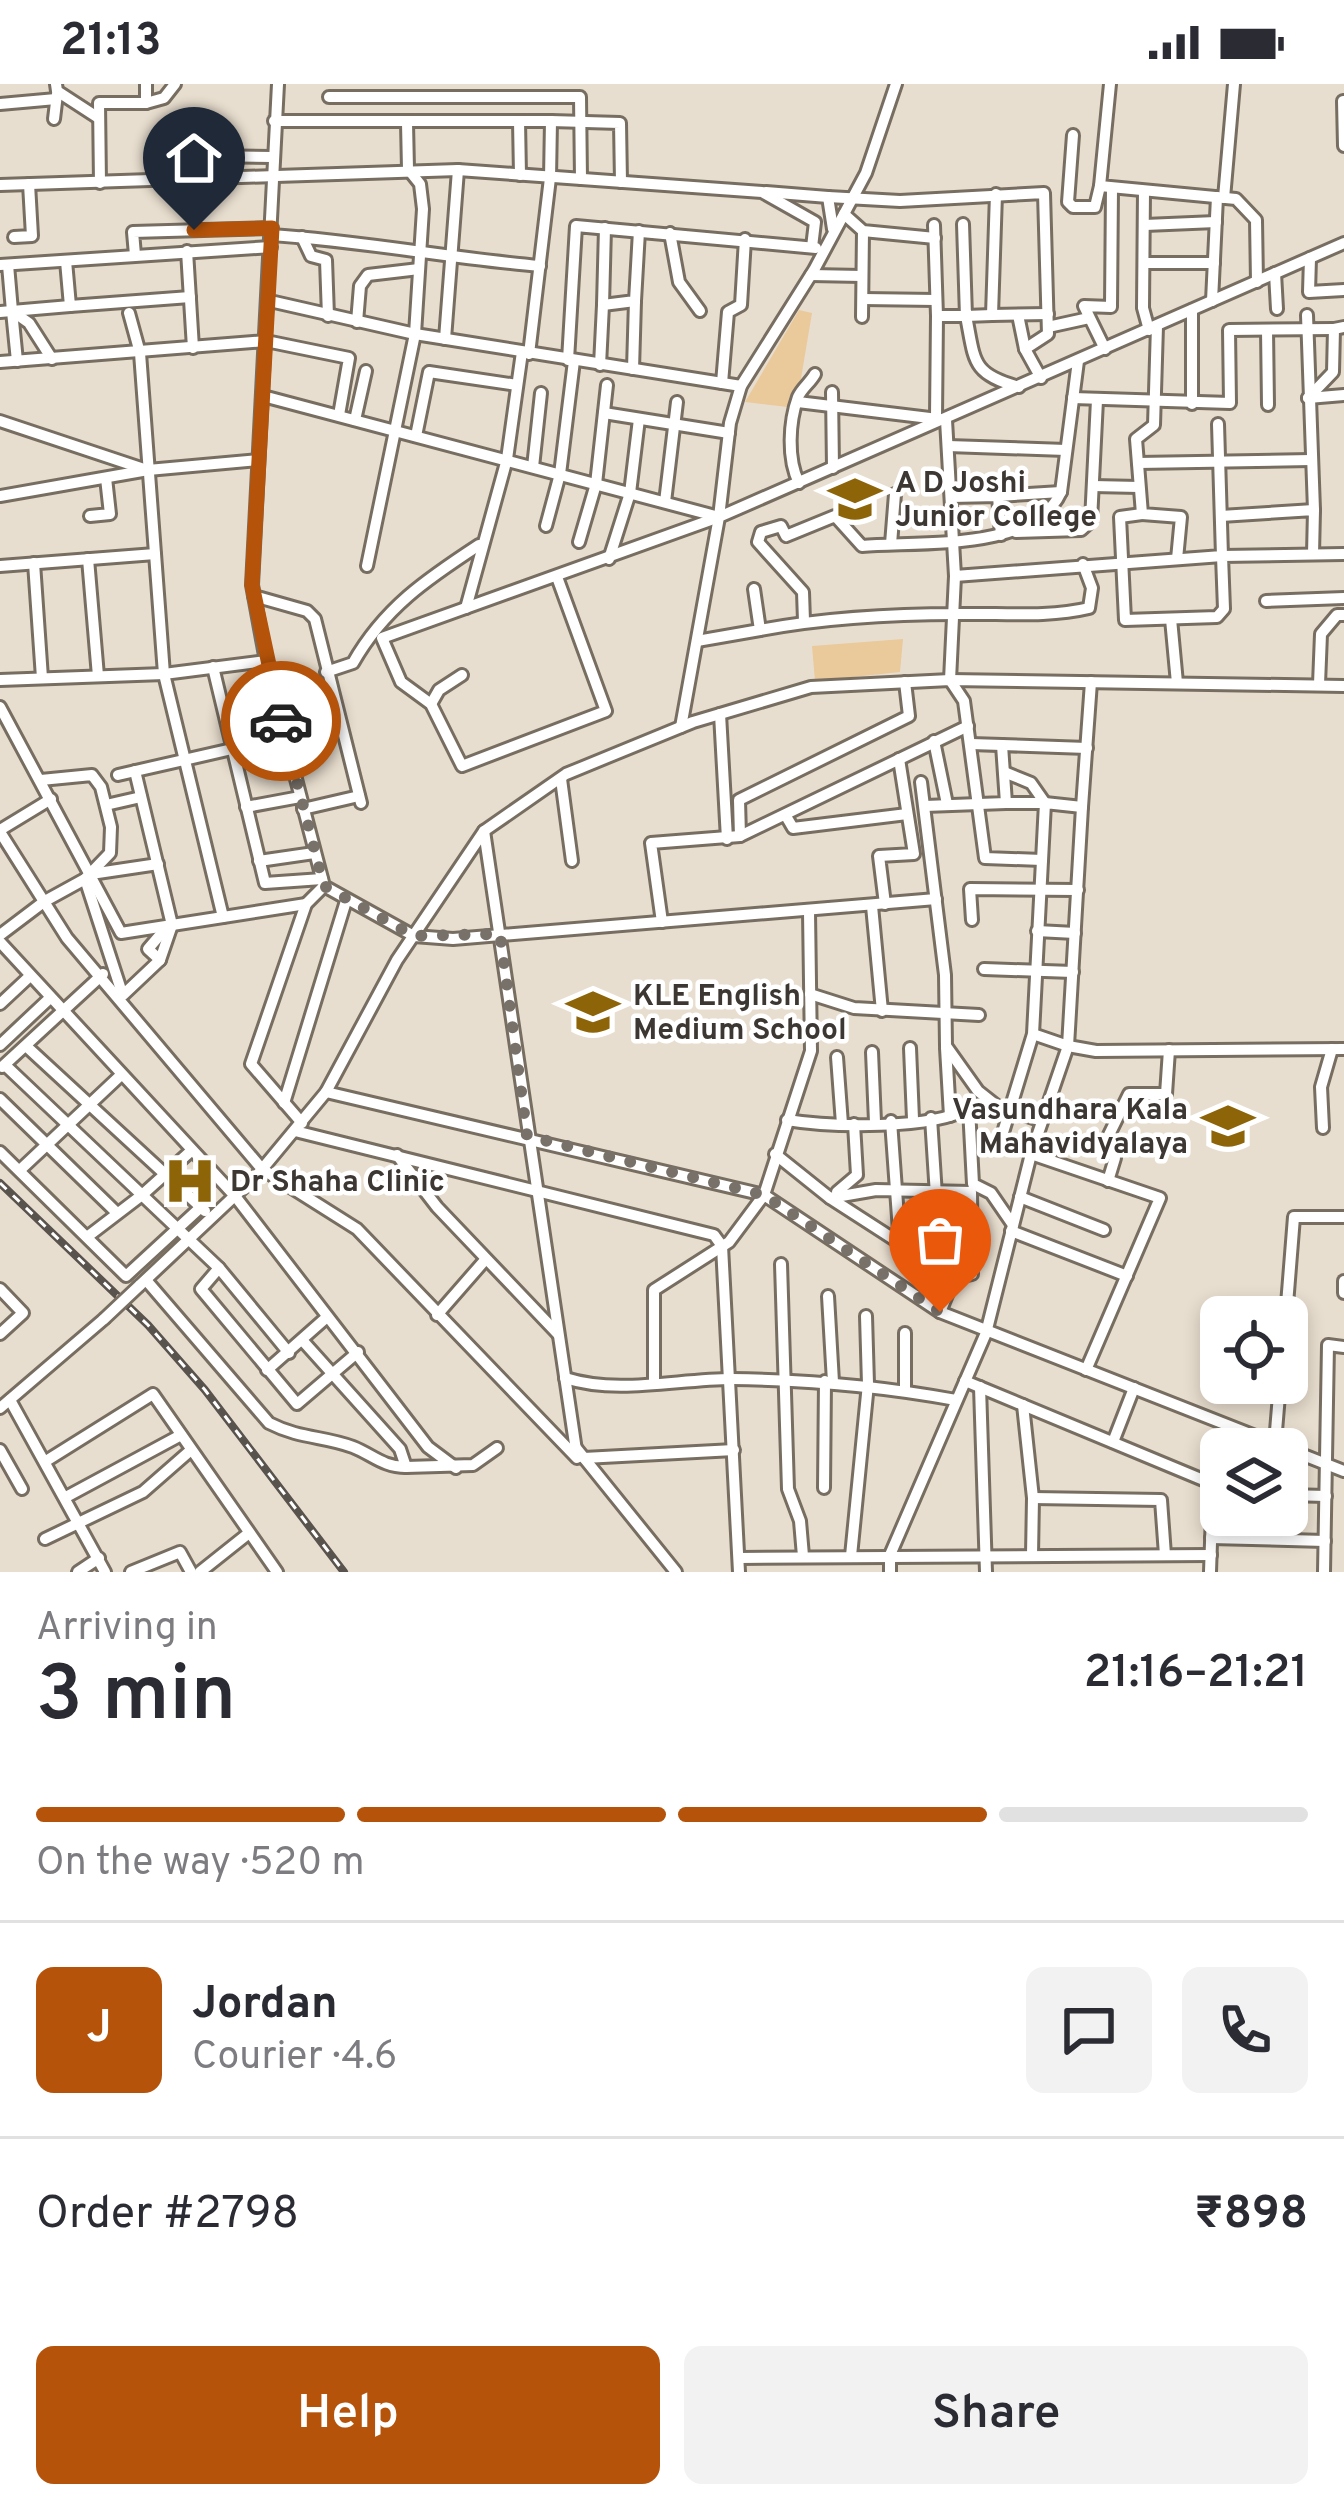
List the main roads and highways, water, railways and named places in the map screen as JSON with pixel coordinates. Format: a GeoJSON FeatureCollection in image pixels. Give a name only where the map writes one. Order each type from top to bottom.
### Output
{"type":"FeatureCollection","features":[{"type":"Feature","properties":{"kind":"railway"},"geometry":{"type":"LineString","coordinates":[[0,1183],[148,1325],[205,1390],[344,1572]]}},
{"type":"Feature","properties":{"kind":"place","name":"A D Joshi Junior College"},"geometry":{"type":"Point","coordinates":[855,499]}},
{"type":"Feature","properties":{"kind":"place","name":"KLE English Medium School"},"geometry":{"type":"Point","coordinates":[593,1012]}},
{"type":"Feature","properties":{"kind":"place","name":"Vasundhara Kala Mahavidyalaya"},"geometry":{"type":"Point","coordinates":[1228,1126]}},
{"type":"Feature","properties":{"kind":"place","name":"Dr Shaha Clinic"},"geometry":{"type":"Point","coordinates":[190,1181]}}]}
